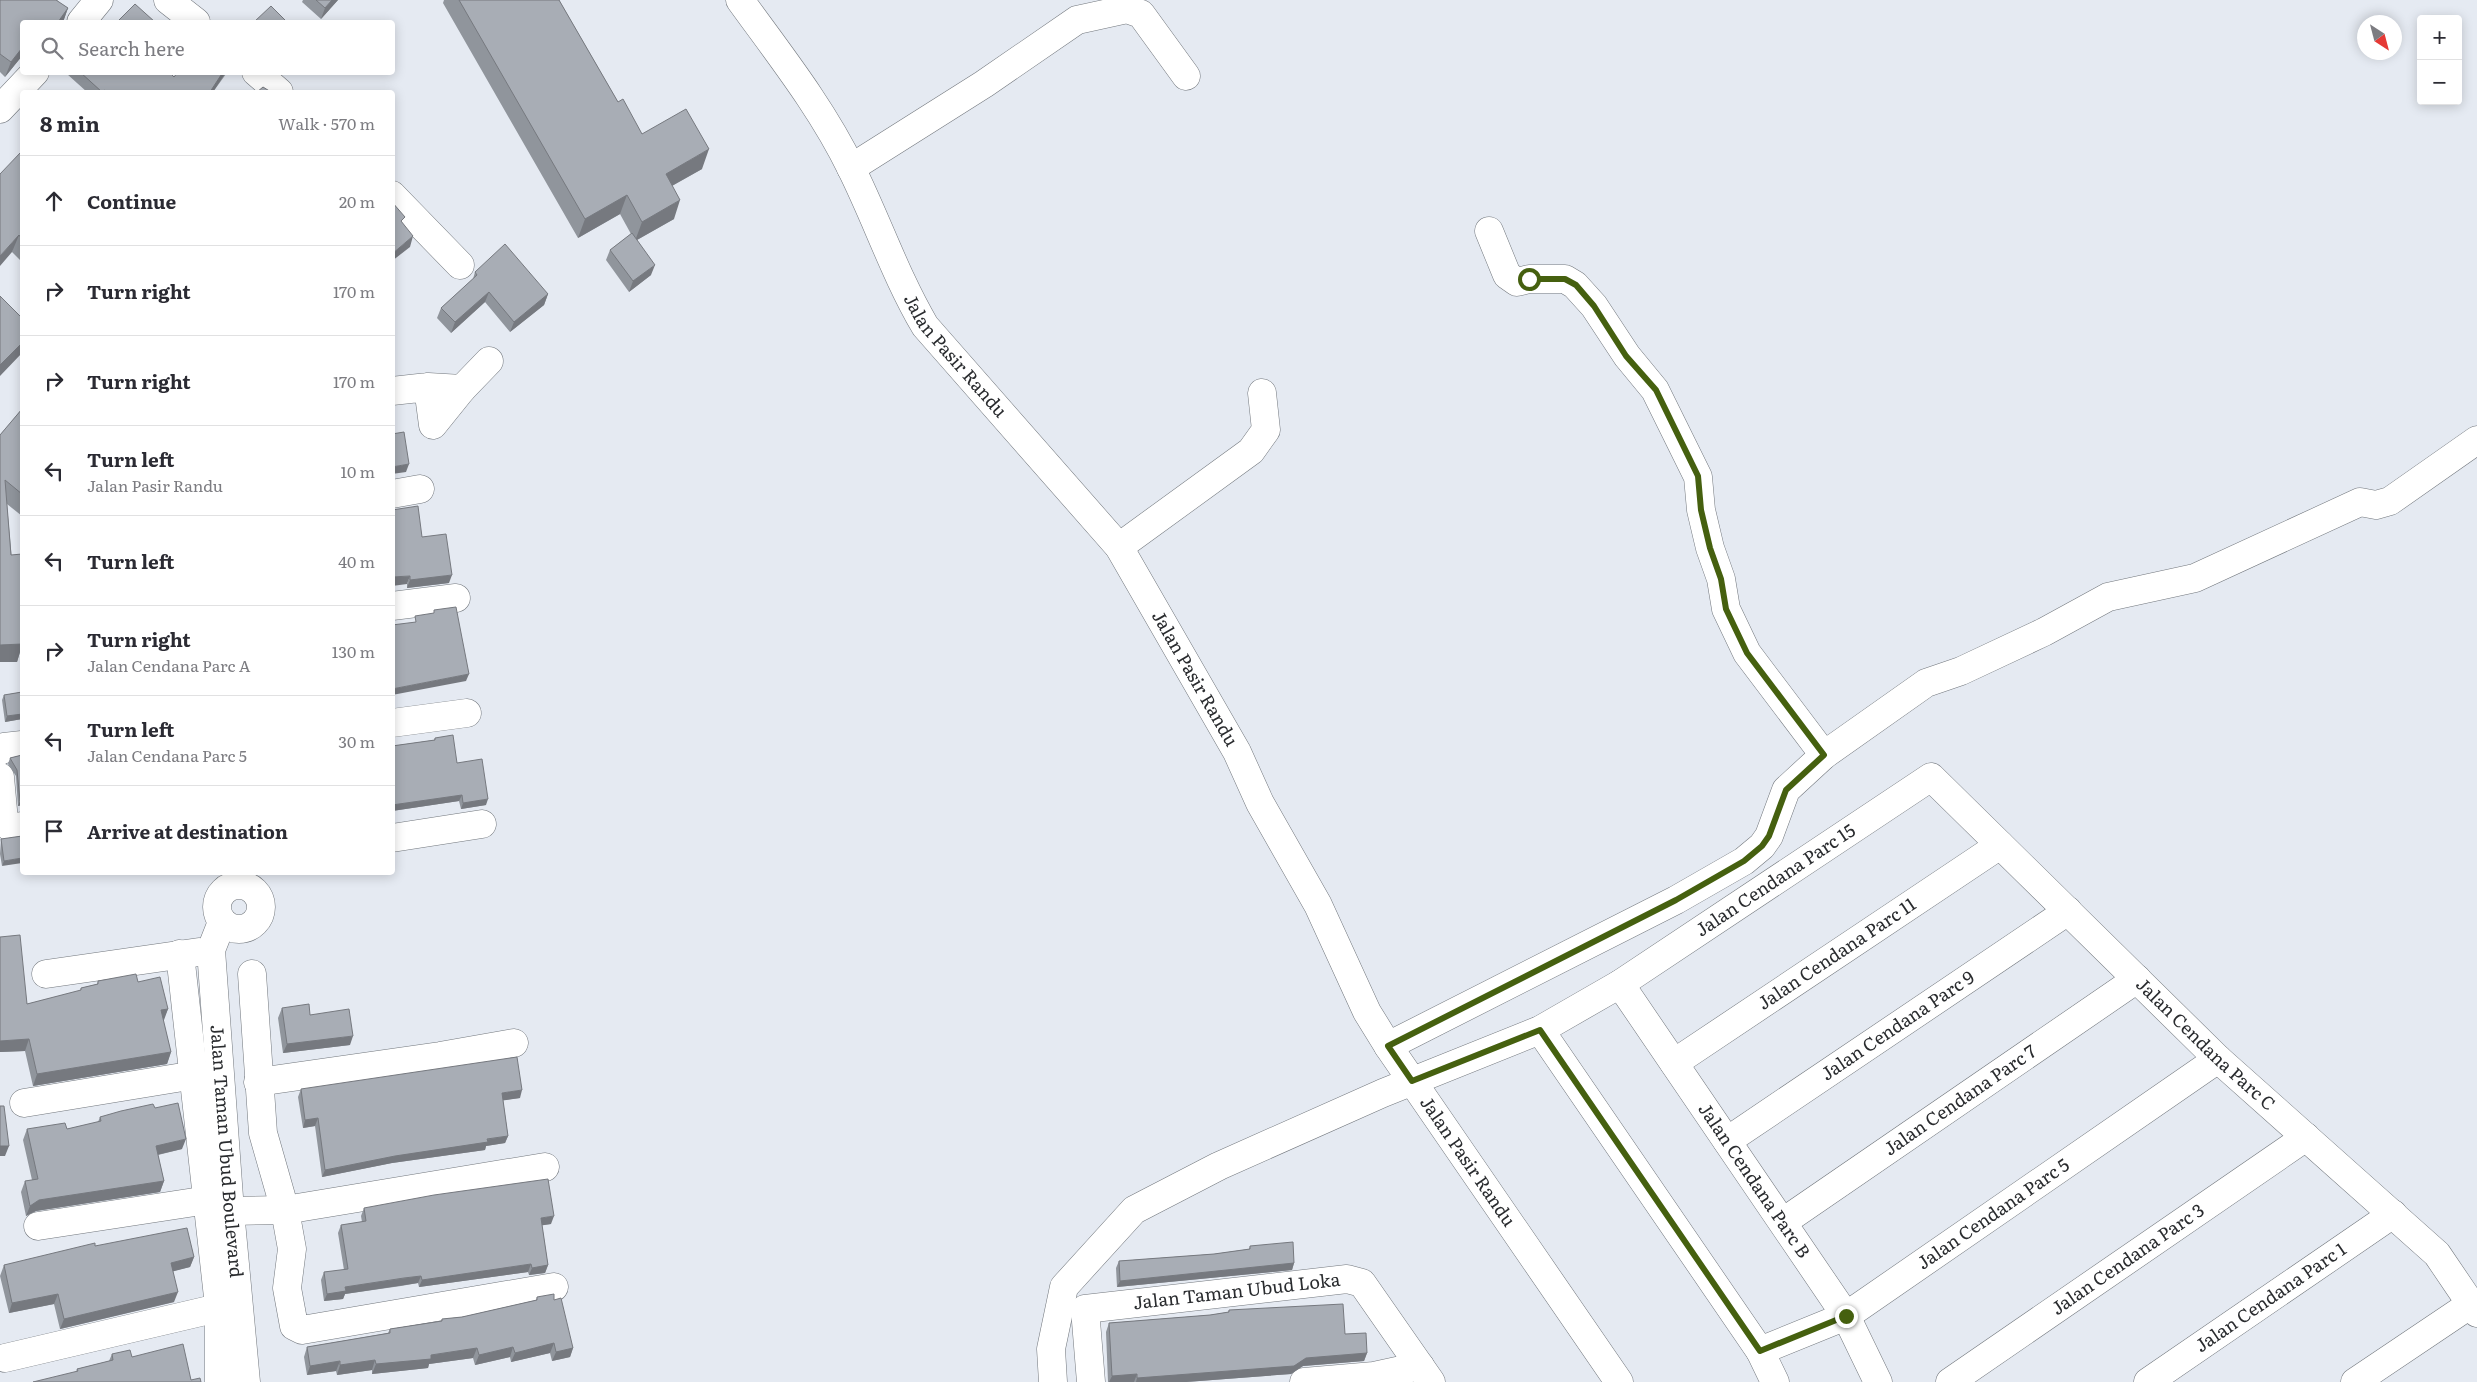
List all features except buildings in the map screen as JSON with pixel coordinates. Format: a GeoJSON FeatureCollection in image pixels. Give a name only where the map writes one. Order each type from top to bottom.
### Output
{"type":"FeatureCollection","features":[{"type":"Feature","properties":{"kind":"street"},"geometry":{"type":"LineString","coordinates":[[83,20],[99,0]]}},
{"type":"Feature","properties":{"kind":"street"},"geometry":{"type":"LineString","coordinates":[[168,0],[193,20]]}},
{"type":"Feature","properties":{"kind":"street","name":"Jalan Pasir Randu"},"geometry":{"type":"LineString","coordinates":[[740,0],[815,106],[851,168],[905,292],[925,326],[1120,547],[1237,752],[1260,803],[1318,905],[1368,1012],[1388,1046],[1619,1382]]}},
{"type":"Feature","properties":{"kind":"street"},"geometry":{"type":"LineString","coordinates":[[851,168],[984,84],[1077,20],[1127,9],[1141,14],[1186,76]]}},
{"type":"Feature","properties":{"kind":"street"},"geometry":{"type":"LineString","coordinates":[[259,75],[277,90]]}},
{"type":"Feature","properties":{"kind":"street"},"geometry":{"type":"LineString","coordinates":[[0,109],[20,92]]}},
{"type":"Feature","properties":{"kind":"street"},"geometry":{"type":"LineString","coordinates":[[395,198],[460,265]]}},
{"type":"Feature","properties":{"kind":"street"},"geometry":{"type":"LineString","coordinates":[[1489,231],[1507,275],[1516,282],[1529,279],[1565,279],[1576,285],[1594,306],[1626,356],[1656,390],[1698,476],[1701,510],[1710,548],[1721,579],[1726,609],[1747,653],[1824,755]]}},
{"type":"Feature","properties":{"kind":"street"},"geometry":{"type":"LineString","coordinates":[[428,387],[433,425],[462,389],[489,361]]}},
{"type":"Feature","properties":{"kind":"street"},"geometry":{"type":"LineString","coordinates":[[395,391],[428,387],[462,389]]}},
{"type":"Feature","properties":{"kind":"street"},"geometry":{"type":"LineString","coordinates":[[1120,547],[1251,451],[1266,430],[1262,393]]}},
{"type":"Feature","properties":{"kind":"street"},"geometry":{"type":"LineString","coordinates":[[1388,1046],[1676,900],[1744,861],[1762,846],[1769,836],[1786,790],[1824,755],[1926,683],[1962,671],[2044,632],[2108,597],[2195,578],[2360,502],[2376,505],[2390,501],[2477,440]]}},
{"type":"Feature","properties":{"kind":"street"},"geometry":{"type":"LineString","coordinates":[[395,493],[420,489]]}},
{"type":"Feature","properties":{"kind":"street"},"geometry":{"type":"LineString","coordinates":[[395,606],[456,598]]}},
{"type":"Feature","properties":{"kind":"street"},"geometry":{"type":"LineString","coordinates":[[395,724],[467,713]]}},
{"type":"Feature","properties":{"kind":"street"},"geometry":{"type":"LineString","coordinates":[[0,751],[4,747],[20,745]]}},
{"type":"Feature","properties":{"kind":"street"},"geometry":{"type":"LineString","coordinates":[[0,777],[4,821],[11,828],[20,826]]}},
{"type":"Feature","properties":{"kind":"street","name":"Jalan Cendana Parc C"},"geometry":{"type":"LineString","coordinates":[[1931,777],[2218,1059],[2437,1254],[2474,1308]]}},
{"type":"Feature","properties":{"kind":"street","name":"Jalan Cendana Parc 15"},"geometry":{"type":"LineString","coordinates":[[1053,1382],[1051,1349],[1064,1287],[1134,1210],[1219,1166],[1412,1081],[1540,1030],[1620,984],[1931,777]]}},
{"type":"Feature","properties":{"kind":"street"},"geometry":{"type":"LineString","coordinates":[[395,838],[482,824]]}},
{"type":"Feature","properties":{"kind":"street","name":"Jalan Cendana Parc 11"},"geometry":{"type":"LineString","coordinates":[[1674,1063],[2000,845]]}},
{"type":"Feature","properties":{"kind":"street"},"geometry":{"type":"LineString","coordinates":[[238,879],[253,889],[261,902],[259,917],[255,923],[242,930],[235,929],[222,922],[216,909],[217,902],[225,889],[238,879]]}},
{"type":"Feature","properties":{"kind":"street","name":"Jalan Cendana Parc 9"},"geometry":{"type":"LineString","coordinates":[[1727,1141],[2068,911]]}},
{"type":"Feature","properties":{"kind":"street","name":"Jalan Taman Ubud Boulevard"},"geometry":{"type":"LineString","coordinates":[[222,922],[211,950],[219,1205],[229,1305],[246,1382]]}},
{"type":"Feature","properties":{"kind":"street"},"geometry":{"type":"LineString","coordinates":[[46,974],[211,950]]}},
{"type":"Feature","properties":{"kind":"street"},"geometry":{"type":"LineString","coordinates":[[180,954],[195,1075],[219,1205]]}},
{"type":"Feature","properties":{"kind":"street"},"geometry":{"type":"LineString","coordinates":[[252,974],[263,1133],[285,1210],[292,1249],[287,1288],[294,1326],[297,1330],[554,1287]]}},
{"type":"Feature","properties":{"kind":"street","name":"Jalan Cendana Parc 7"},"geometry":{"type":"LineString","coordinates":[[1783,1222],[2137,979]]}},
{"type":"Feature","properties":{"kind":"street","name":"Jalan Cendana Parc B"},"geometry":{"type":"LineString","coordinates":[[1620,984],[1846,1316],[1878,1382]]}},
{"type":"Feature","properties":{"kind":"street"},"geometry":{"type":"LineString","coordinates":[[1540,1030],[1760,1351],[1775,1382]]}},
{"type":"Feature","properties":{"kind":"street"},"geometry":{"type":"LineString","coordinates":[[258,1082],[440,1056],[514,1043]]}},
{"type":"Feature","properties":{"kind":"street","name":"Jalan Cendana Parc 5"},"geometry":{"type":"LineString","coordinates":[[1760,1351],[1846,1316],[2218,1059]]}},
{"type":"Feature","properties":{"kind":"street"},"geometry":{"type":"LineString","coordinates":[[24,1103],[195,1075]]}},
{"type":"Feature","properties":{"kind":"street","name":"Jalan Cendana Parc 3"},"geometry":{"type":"LineString","coordinates":[[1950,1382],[2306,1137]]}},
{"type":"Feature","properties":{"kind":"street"},"geometry":{"type":"LineString","coordinates":[[38,1226],[219,1205],[285,1210],[544,1167]]}},
{"type":"Feature","properties":{"kind":"street","name":"Jalan Cendana Parc 1"},"geometry":{"type":"LineString","coordinates":[[2148,1382],[2393,1214]]}},
{"type":"Feature","properties":{"kind":"street","name":"Jalan Taman Ubud Loka"},"geometry":{"type":"LineString","coordinates":[[1091,1382],[1085,1309],[1347,1279],[1362,1283],[1426,1374]]}},
{"type":"Feature","properties":{"kind":"street"},"geometry":{"type":"LineString","coordinates":[[5,1358],[229,1305],[219,1382]]}},
{"type":"Feature","properties":{"kind":"street"},"geometry":{"type":"LineString","coordinates":[[2356,1382],[2474,1308]]}},
{"type":"Feature","properties":{"kind":"street","name":"Jalan Taman Ubud Loka"},"geometry":{"type":"LineString","coordinates":[[1304,1382],[1426,1374]]}},
{"type":"Feature","properties":{"kind":"route"},"geometry":{"type":"LineString","coordinates":[[1529,279],[1565,279],[1576,285],[1594,306],[1626,356],[1656,390],[1698,476],[1701,510],[1710,548],[1721,579],[1726,609],[1747,653],[1824,755],[1786,790],[1769,836],[1762,846],[1744,861],[1676,900],[1388,1046],[1412,1081],[1447,1069],[1540,1030],[1760,1351],[1846,1316]]}}]}
